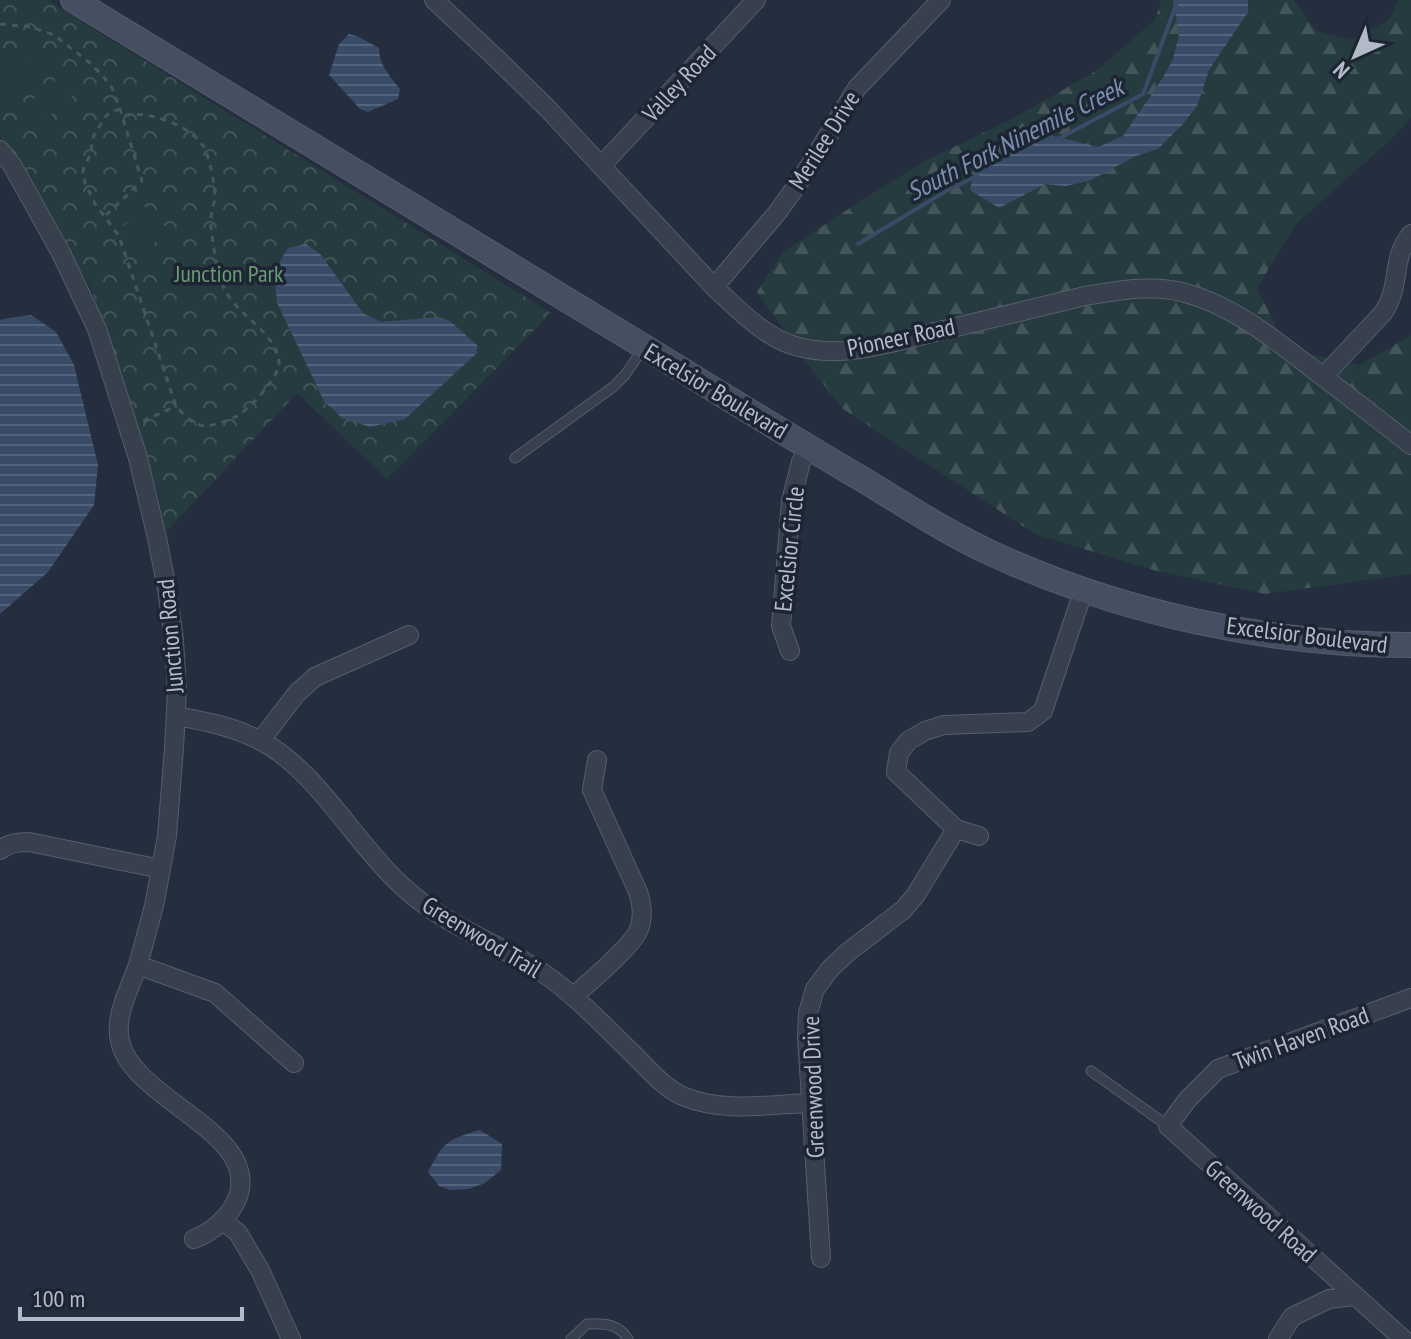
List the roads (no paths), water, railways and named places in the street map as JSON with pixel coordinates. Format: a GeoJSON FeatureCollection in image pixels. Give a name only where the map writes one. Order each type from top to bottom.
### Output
{"type":"FeatureCollection","features":[{"type":"Feature","properties":{"kind":"main road","name":"Excelsior Boulevard"},"geometry":{"type":"LineString","coordinates":[[73,0],[809,448],[989,552],[1053,579],[1136,607],[1264,633],[1337,642],[1411,645]]}},
{"type":"Feature","properties":{"kind":"street","name":"Pioneer Road"},"geometry":{"type":"LineString","coordinates":[[434,0],[496,58],[714,287],[763,329],[790,344],[819,351],[860,350],[1085,296],[1121,290],[1180,292],[1238,316],[1287,349],[1411,445]]}},
{"type":"Feature","properties":{"kind":"street","name":"Valley Road"},"geometry":{"type":"LineString","coordinates":[[601,166],[756,0]]}},
{"type":"Feature","properties":{"kind":"street","name":"Merilee Drive"},"geometry":{"type":"LineString","coordinates":[[714,287],[777,213],[857,88],[941,0]]}},
{"type":"Feature","properties":{"kind":"street","name":"Junction Road"},"geometry":{"type":"LineString","coordinates":[[0,150],[12,165],[61,253],[97,329],[128,426],[157,538],[174,640],[176,716],[167,836],[138,965],[119,1020],[119,1040],[126,1058],[140,1074],[228,1148],[238,1164],[240,1192],[233,1209],[222,1220]]}},
{"type":"Feature","properties":{"kind":"street"},"geometry":{"type":"LineString","coordinates":[[1323,377],[1391,301],[1397,260],[1401,247],[1411,234]]}},
{"type":"Feature","properties":{"kind":"street","name":"Excelsior Circle"},"geometry":{"type":"LineString","coordinates":[[790,651],[781,626],[791,501],[801,462],[809,448]]}},
{"type":"Feature","properties":{"kind":"street"},"geometry":{"type":"LineString","coordinates":[[979,836],[956,829],[896,772],[899,753],[912,738],[944,725],[1028,722],[1043,711],[1084,589]]}},
{"type":"Feature","properties":{"kind":"street"},"geometry":{"type":"LineString","coordinates":[[261,740],[297,693],[315,677],[409,635]]}},
{"type":"Feature","properties":{"kind":"street","name":"Greenwood Trail"},"geometry":{"type":"LineString","coordinates":[[176,716],[211,722],[261,740],[296,766],[401,886],[434,913],[530,964],[574,996],[665,1084],[682,1096],[703,1103],[730,1106],[812,1103]]}},
{"type":"Feature","properties":{"kind":"street"},"geometry":{"type":"LineString","coordinates":[[574,996],[630,943],[642,919],[638,892],[592,790],[597,760]]}},
{"type":"Feature","properties":{"kind":"street","name":"Greenwood Drive"},"geometry":{"type":"LineString","coordinates":[[821,1258],[807,1037],[808,1013],[815,989],[848,952],[903,910],[956,829]]}},
{"type":"Feature","properties":{"kind":"street"},"geometry":{"type":"LineString","coordinates":[[0,850],[16,842],[29,842],[161,869]]}},
{"type":"Feature","properties":{"kind":"street"},"geometry":{"type":"LineString","coordinates":[[138,965],[215,993],[294,1063]]}},
{"type":"Feature","properties":{"kind":"street","name":"Twin Haven Road"},"geometry":{"type":"LineString","coordinates":[[1168,1126],[1188,1099],[1218,1069],[1411,998]]}},
{"type":"Feature","properties":{"kind":"street","name":"Greenwood Road"},"geometry":{"type":"LineString","coordinates":[[1168,1126],[1403,1339]]}},
{"type":"Feature","properties":{"kind":"street"},"geometry":{"type":"LineString","coordinates":[[194,1239],[209,1233],[222,1220],[238,1233],[260,1270],[291,1339]]}},
{"type":"Feature","properties":{"kind":"street"},"geometry":{"type":"LineString","coordinates":[[1278,1339],[1292,1317],[1329,1299],[1354,1296]]}},
{"type":"Feature","properties":{"kind":"lane"},"geometry":{"type":"LineString","coordinates":[[515,458],[613,387],[644,347]]}},
{"type":"Feature","properties":{"kind":"lane"},"geometry":{"type":"LineString","coordinates":[[1091,1071],[1168,1126]]}},
{"type":"Feature","properties":{"kind":"lane"},"geometry":{"type":"LineString","coordinates":[[571,1339],[587,1324],[604,1323],[616,1327],[628,1339]]}},
{"type":"Feature","properties":{"kind":"water"},"geometry":{"type":"Polygon","coordinates":[[[1173,0],[1248,0],[1248,12],[1209,70],[1197,106],[1158,149],[1136,156],[1089,181],[1065,186],[1045,184],[999,208],[970,190],[975,170],[1046,134],[1098,147],[1123,136],[1173,59],[1179,35],[1173,0]]]}},
{"type":"Feature","properties":{"kind":"water"},"geometry":{"type":"Polygon","coordinates":[[[349,34],[379,48],[383,65],[400,89],[398,99],[368,112],[360,109],[329,75],[339,44],[349,34]]]}},
{"type":"Feature","properties":{"kind":"water"},"geometry":{"type":"Polygon","coordinates":[[[306,244],[320,254],[363,313],[381,322],[439,317],[450,321],[478,346],[475,355],[405,419],[370,427],[342,418],[324,401],[277,303],[274,271],[288,248],[306,244]]]}},
{"type":"Feature","properties":{"kind":"water"},"geometry":{"type":"Polygon","coordinates":[[[31,315],[56,332],[74,365],[98,465],[94,505],[48,572],[0,614],[0,321],[31,315]]]}},
{"type":"Feature","properties":{"kind":"water"},"geometry":{"type":"Polygon","coordinates":[[[480,1130],[502,1144],[501,1170],[485,1183],[468,1189],[450,1190],[439,1186],[428,1172],[439,1154],[453,1140],[480,1130]]]}},
{"type":"Feature","properties":{"kind":"waterway","name":"South Fork Ninemile Creek"},"geometry":{"type":"LineString","coordinates":[[1058,139],[1143,94],[1178,0]]}},
{"type":"Feature","properties":{"kind":"waterway","name":"South Fork Ninemile Creek"},"geometry":{"type":"LineString","coordinates":[[858,244],[977,176]]}},
{"type":"Feature","properties":{"kind":"park label","name":"Junction Park"},"geometry":{"type":"Point","coordinates":[229,273]}}]}
